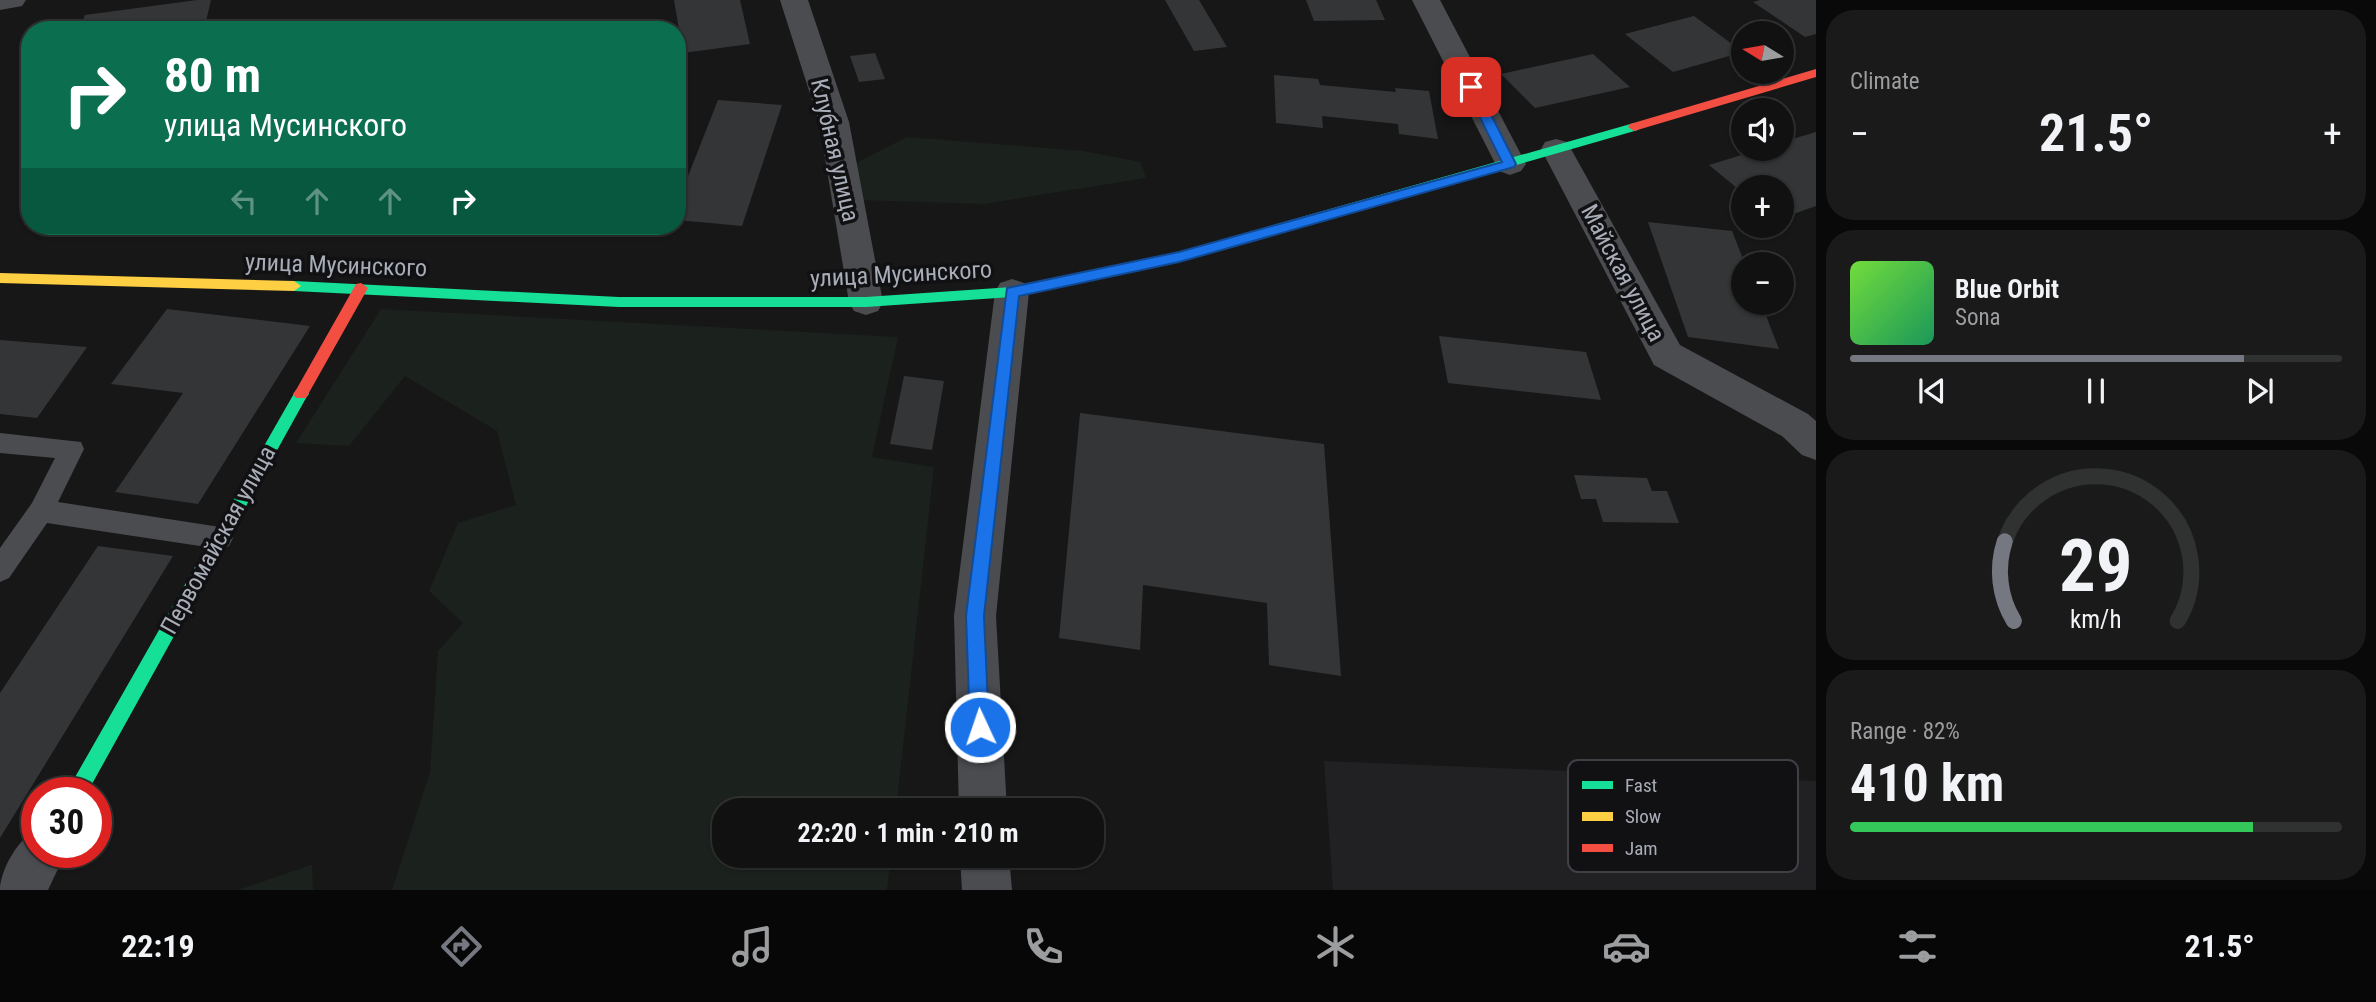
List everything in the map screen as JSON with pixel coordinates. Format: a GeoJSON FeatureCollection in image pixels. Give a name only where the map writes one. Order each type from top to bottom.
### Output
{"type":"FeatureCollection","features":[{"type":"Feature","properties":{"kind":"street"},"geometry":{"type":"LineString","coordinates":[[0,2],[12,0]]}},
{"type":"Feature","properties":{"kind":"street","name":"Клубная улица"},"geometry":{"type":"LineString","coordinates":[[794,0],[834,122],[866,302]]}},
{"type":"Feature","properties":{"kind":"street"},"geometry":{"type":"LineString","coordinates":[[1426,0],[1510,164]]}},
{"type":"Feature","properties":{"kind":"street","name":"улица Мусинского"},"geometry":{"type":"LineString","coordinates":[[0,278],[361,288],[619,302],[866,302],[1013,292],[1179,257],[1510,164],[1816,73]]}},
{"type":"Feature","properties":{"kind":"street","name":"Майская улица"},"geometry":{"type":"LineString","coordinates":[[1556,149],[1667,355],[1795,425],[1816,444]]}},
{"type":"Feature","properties":{"kind":"street","name":"Первомайская улица"},"geometry":{"type":"LineString","coordinates":[[85,777],[361,288]]}},
{"type":"Feature","properties":{"kind":"street"},"geometry":{"type":"LineString","coordinates":[[983,798],[975,616],[1013,292]]}},
{"type":"Feature","properties":{"kind":"street"},"geometry":{"type":"LineString","coordinates":[[21,890],[33,868]]}},
{"type":"Feature","properties":{"kind":"street"},"geometry":{"type":"LineString","coordinates":[[986,868],[987,890]]}},
{"type":"Feature","properties":{"kind":"lane"},"geometry":{"type":"LineString","coordinates":[[0,443],[72,449],[41,511],[0,570]]}},
{"type":"Feature","properties":{"kind":"lane"},"geometry":{"type":"LineString","coordinates":[[41,511],[220,538]]}},
{"type":"Feature","properties":{"kind":"shaded area"},"geometry":{"type":"Polygon","coordinates":[[[907,137],[1083,151],[1141,162],[1146,178],[984,204],[857,200],[852,169],[860,161],[907,137]]]}},
{"type":"Feature","properties":{"kind":"shaded area"},"geometry":{"type":"Polygon","coordinates":[[[381,309],[898,337],[872,457],[934,467],[897,798],[712,798],[712,868],[890,868],[887,890],[392,890],[430,772],[438,651],[463,623],[429,591],[458,523],[516,505],[497,431],[405,376],[349,446],[296,443],[381,309]]]}},
{"type":"Feature","properties":{"kind":"shaded area"},"geometry":{"type":"Polygon","coordinates":[[[1324,761],[1568,771],[1568,872],[1798,872],[1798,780],[1816,781],[1816,890],[1333,890],[1324,761]]]}},
{"type":"Feature","properties":{"kind":"shaded area"},"geometry":{"type":"Polygon","coordinates":[[[311,865],[313,890],[238,890],[311,865]]]}},
{"type":"Feature","properties":{"kind":"building"},"geometry":{"type":"Polygon","coordinates":[[[211,0],[206,21],[83,21],[85,15],[211,0]]]}},
{"type":"Feature","properties":{"kind":"building"},"geometry":{"type":"Polygon","coordinates":[[[674,0],[740,0],[750,44],[686,53],[686,21],[678,21],[674,0]]]}},
{"type":"Feature","properties":{"kind":"building"},"geometry":{"type":"Polygon","coordinates":[[[1165,0],[1199,0],[1227,47],[1194,51],[1165,0]]]}},
{"type":"Feature","properties":{"kind":"building"},"geometry":{"type":"Polygon","coordinates":[[[1306,0],[1376,0],[1385,20],[1314,21],[1306,0]]]}},
{"type":"Feature","properties":{"kind":"building"},"geometry":{"type":"Polygon","coordinates":[[[1816,0],[1816,34],[1805,37],[1794,30],[1794,21],[1781,21],[1753,2],[1816,0]]]}},
{"type":"Feature","properties":{"kind":"building"},"geometry":{"type":"Polygon","coordinates":[[[1694,16],[1731,43],[1731,55],[1673,72],[1625,34],[1694,16]]]}},
{"type":"Feature","properties":{"kind":"building"},"geometry":{"type":"Polygon","coordinates":[[[875,53],[885,79],[859,82],[850,56],[875,53]]]}},
{"type":"Feature","properties":{"kind":"building"},"geometry":{"type":"Polygon","coordinates":[[[1593,54],[1630,87],[1535,108],[1501,74],[1593,54]]]}},
{"type":"Feature","properties":{"kind":"building"},"geometry":{"type":"Polygon","coordinates":[[[1274,75],[1318,79],[1320,85],[1396,92],[1395,88],[1429,91],[1438,139],[1399,134],[1398,124],[1322,116],[1323,128],[1276,123],[1274,75]]]}},
{"type":"Feature","properties":{"kind":"building"},"geometry":{"type":"Polygon","coordinates":[[[718,100],[782,105],[742,226],[686,221],[686,181],[718,100]]]}},
{"type":"Feature","properties":{"kind":"building"},"geometry":{"type":"Polygon","coordinates":[[[1816,132],[1816,206],[1794,214],[1794,175],[1731,175],[1731,183],[1709,165],[1731,158],[1731,161],[1794,161],[1794,138],[1816,132]]]}},
{"type":"Feature","properties":{"kind":"building"},"geometry":{"type":"Polygon","coordinates":[[[1648,222],[1731,231],[1731,238],[1735,238],[1740,252],[1731,252],[1731,315],[1766,315],[1779,349],[1688,337],[1648,222]]]}},
{"type":"Feature","properties":{"kind":"building"},"geometry":{"type":"Polygon","coordinates":[[[167,309],[310,326],[198,504],[115,492],[183,393],[111,384],[167,309]]]}},
{"type":"Feature","properties":{"kind":"building"},"geometry":{"type":"Polygon","coordinates":[[[1439,336],[1586,352],[1601,400],[1448,383],[1439,336]]]}},
{"type":"Feature","properties":{"kind":"building"},"geometry":{"type":"Polygon","coordinates":[[[0,340],[87,347],[37,418],[0,414],[0,340]]]}},
{"type":"Feature","properties":{"kind":"building"},"geometry":{"type":"Polygon","coordinates":[[[904,376],[944,381],[932,450],[890,444],[904,376]]]}},
{"type":"Feature","properties":{"kind":"building"},"geometry":{"type":"Polygon","coordinates":[[[1080,413],[1324,444],[1341,676],[1269,665],[1267,603],[1143,585],[1140,650],[1059,638],[1080,413]]]}},
{"type":"Feature","properties":{"kind":"building"},"geometry":{"type":"Polygon","coordinates":[[[1574,475],[1647,478],[1652,491],[1667,491],[1679,523],[1603,522],[1596,499],[1581,499],[1574,475]]]}},
{"type":"Feature","properties":{"kind":"building"},"geometry":{"type":"Polygon","coordinates":[[[98,546],[173,556],[37,777],[21,777],[21,804],[0,838],[0,693],[98,546]]]}},
{"type":"Feature","properties":{"kind":"traffic: fast"},"geometry":{"type":"LineString","coordinates":[[1221,245],[1634,127]]}},
{"type":"Feature","properties":{"kind":"traffic: fast"},"geometry":{"type":"LineString","coordinates":[[294,286],[619,302],[866,302],[1012,292],[1041,286]]}},
{"type":"Feature","properties":{"kind":"traffic: fast"},"geometry":{"type":"LineString","coordinates":[[85,777],[301,394]]}},
{"type":"Feature","properties":{"kind":"traffic: slow"},"geometry":{"type":"LineString","coordinates":[[0,278],[294,286]]}},
{"type":"Feature","properties":{"kind":"traffic: jam"},"geometry":{"type":"LineString","coordinates":[[1634,127],[1816,73]]}},
{"type":"Feature","properties":{"kind":"traffic: jam"},"geometry":{"type":"LineString","coordinates":[[1041,286],[1179,257],[1221,245]]}},
{"type":"Feature","properties":{"kind":"traffic: jam"},"geometry":{"type":"LineString","coordinates":[[301,394],[361,288]]}},
{"type":"Feature","properties":{"kind":"route"},"geometry":{"type":"LineString","coordinates":[[980,727],[975,616],[1013,292],[1179,257],[1510,164],[1471,87]]}}]}
